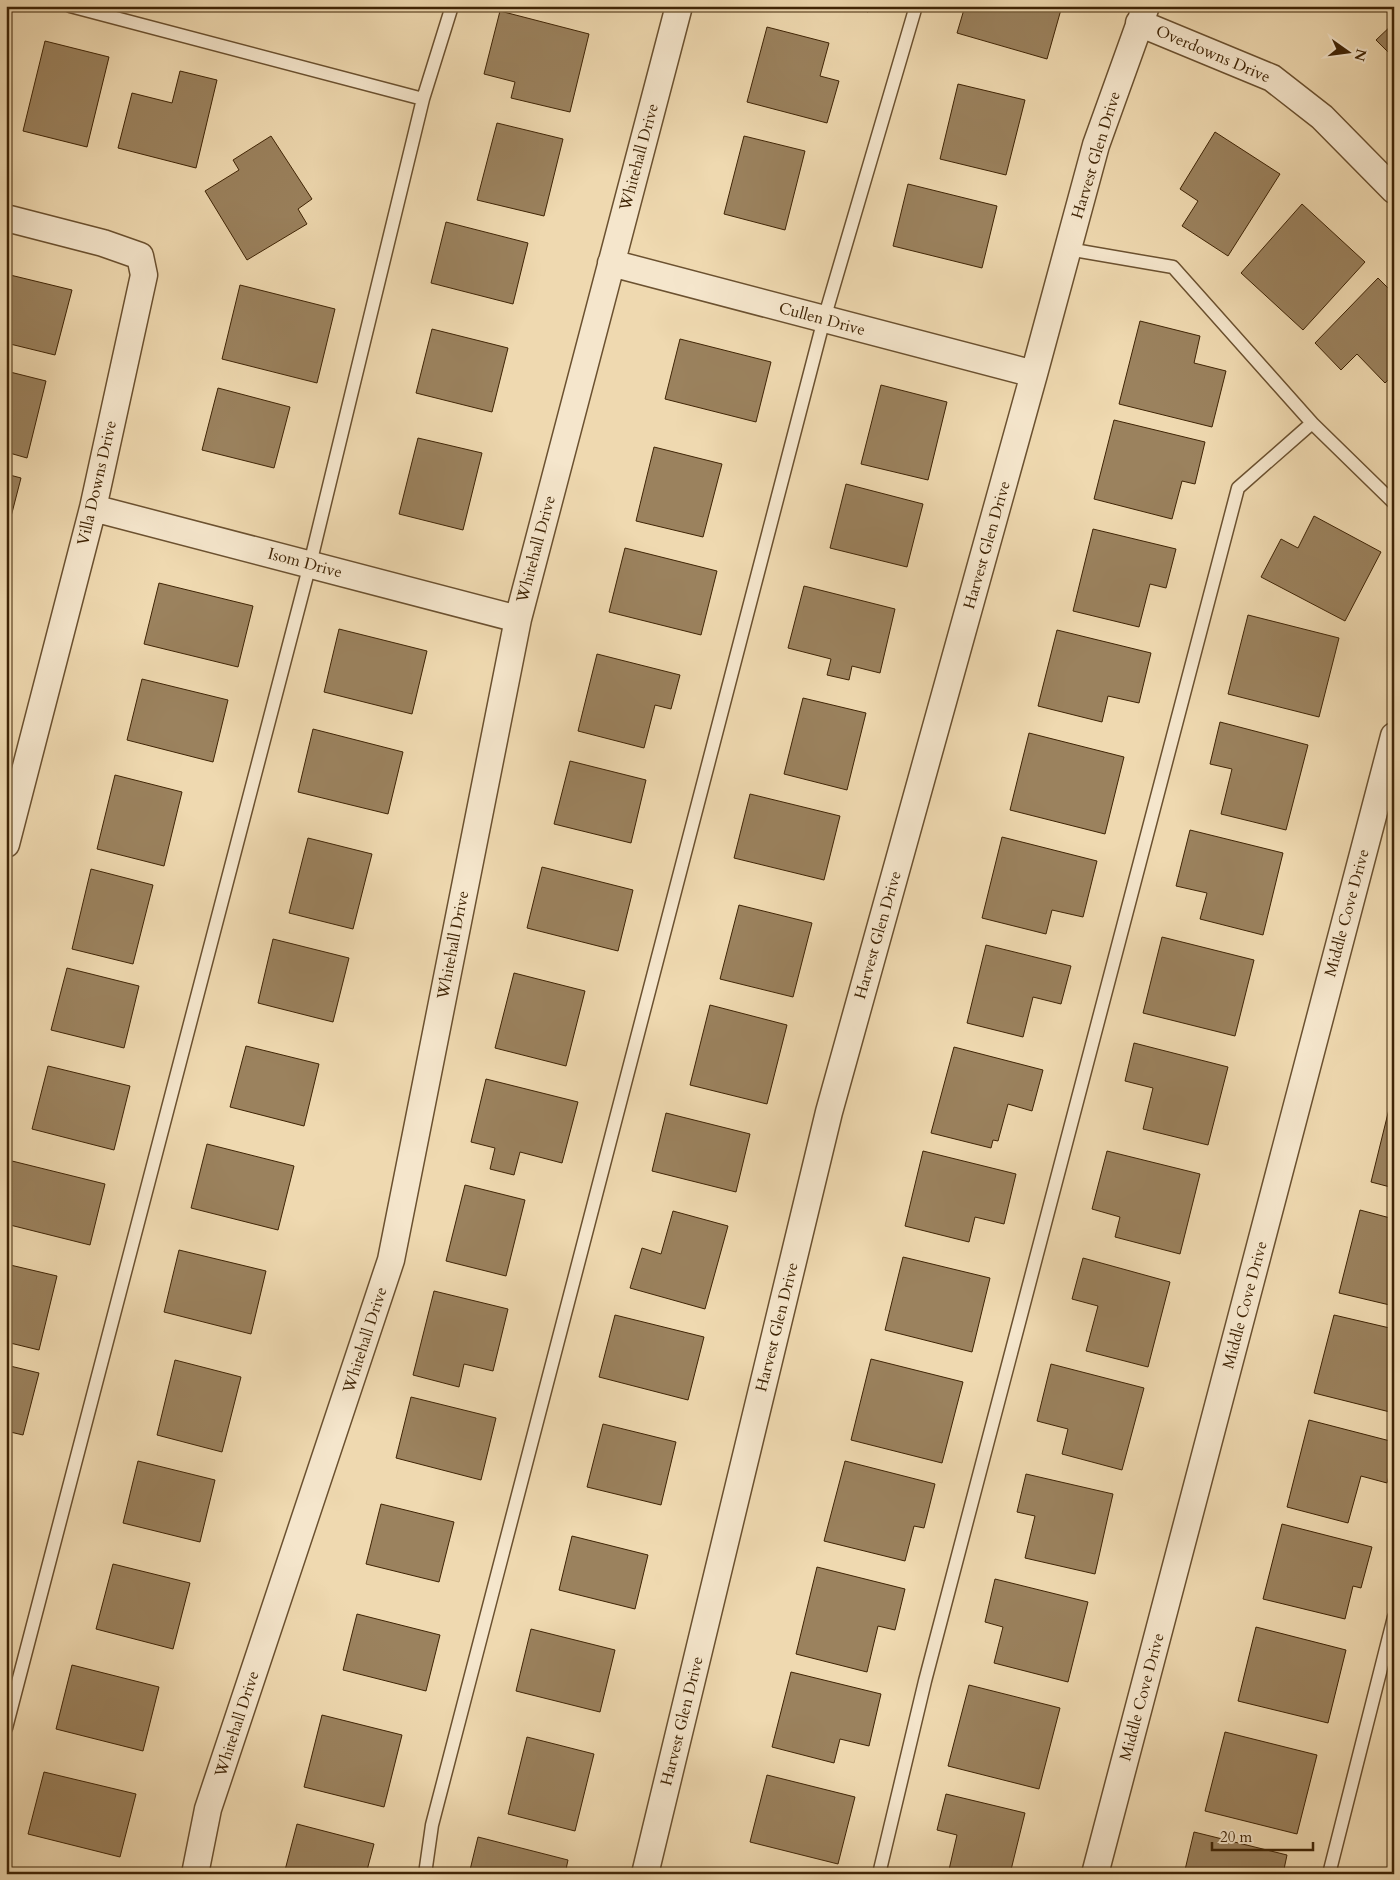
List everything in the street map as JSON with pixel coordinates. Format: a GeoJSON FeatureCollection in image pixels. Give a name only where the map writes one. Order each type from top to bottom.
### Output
{"type":"FeatureCollection","features":[{"type":"Feature","properties":{"kind":"street","name":"Whitehall Drive"},"geometry":{"type":"LineString","coordinates":[[195,1874],[208,1809],[391,1260],[518,619],[679,6]]}},
{"type":"Feature","properties":{"kind":"street","name":"Overdowns Drive"},"geometry":{"type":"LineString","coordinates":[[1143,15],[1272,78],[1322,117],[1394,190]]}},
{"type":"Feature","properties":{"kind":"street","name":"Harvest Glen Drive"},"geometry":{"type":"LineString","coordinates":[[645,1874],[829,1112],[1096,145],[1143,15]]}},
{"type":"Feature","properties":{"kind":"street","name":"Villa Downs Drive"},"geometry":{"type":"LineString","coordinates":[[6,218],[104,243],[140,256],[144,275],[93,508],[6,844]]}},
{"type":"Feature","properties":{"kind":"street","name":"Cullen Drive"},"geometry":{"type":"LineString","coordinates":[[611,263],[1034,374]]}},
{"type":"Feature","properties":{"kind":"street","name":"Isom Drive"},"geometry":{"type":"LineString","coordinates":[[93,508],[518,619]]}},
{"type":"Feature","properties":{"kind":"street","name":"Middle Cove Drive"},"geometry":{"type":"LineString","coordinates":[[1095,1874],[1394,736]]}},
{"type":"Feature","properties":{"kind":"lane"},"geometry":{"type":"LineString","coordinates":[[70,6],[423,99]]}},
{"type":"Feature","properties":{"kind":"lane"},"geometry":{"type":"LineString","coordinates":[[6,1728],[310,564],[423,99],[452,6]]}},
{"type":"Feature","properties":{"kind":"lane"},"geometry":{"type":"LineString","coordinates":[[425,1874],[432,1824],[824,319],[916,6]]}},
{"type":"Feature","properties":{"kind":"lane"},"geometry":{"type":"LineString","coordinates":[[1068,249],[1172,267],[1312,423],[1394,503]]}},
{"type":"Feature","properties":{"kind":"lane"},"geometry":{"type":"LineString","coordinates":[[879,1874],[925,1681],[1238,488],[1312,423]]}},
{"type":"Feature","properties":{"kind":"lane"},"geometry":{"type":"LineString","coordinates":[[1329,1874],[1394,1617]]}},
{"type":"Feature","properties":{"kind":"building"},"geometry":{"type":"Polygon","coordinates":[[[853,6],[870,6],[868,12],[853,6]]]}},
{"type":"Feature","properties":{"kind":"building"},"geometry":{"type":"Polygon","coordinates":[[[965,6],[1062,6],[1047,59],[957,33],[965,6]]]}},
{"type":"Feature","properties":{"kind":"building"},"geometry":{"type":"Polygon","coordinates":[[[500,11],[589,34],[570,112],[511,98],[515,82],[484,74],[500,11]]]}},
{"type":"Feature","properties":{"kind":"building"},"geometry":{"type":"Polygon","coordinates":[[[1394,23],[1394,58],[1376,40],[1394,23]]]}},
{"type":"Feature","properties":{"kind":"building"},"geometry":{"type":"Polygon","coordinates":[[[767,27],[829,43],[820,76],[839,81],[827,123],[747,102],[767,27]]]}},
{"type":"Feature","properties":{"kind":"building"},"geometry":{"type":"Polygon","coordinates":[[[45,41],[109,57],[87,147],[23,131],[45,41]]]}},
{"type":"Feature","properties":{"kind":"building"},"geometry":{"type":"Polygon","coordinates":[[[180,71],[217,80],[196,168],[118,148],[132,93],[172,103],[180,71]]]}},
{"type":"Feature","properties":{"kind":"building"},"geometry":{"type":"Polygon","coordinates":[[[958,84],[1025,100],[1006,175],[940,159],[958,84]]]}},
{"type":"Feature","properties":{"kind":"building"},"geometry":{"type":"Polygon","coordinates":[[[497,123],[563,139],[544,216],[477,200],[497,123]]]}},
{"type":"Feature","properties":{"kind":"building"},"geometry":{"type":"Polygon","coordinates":[[[1215,132],[1280,174],[1228,256],[1182,226],[1198,201],[1180,189],[1215,132]]]}},
{"type":"Feature","properties":{"kind":"building"},"geometry":{"type":"Polygon","coordinates":[[[271,136],[312,199],[298,209],[307,224],[247,260],[205,191],[239,170],[233,160],[271,136]]]}},
{"type":"Feature","properties":{"kind":"building"},"geometry":{"type":"Polygon","coordinates":[[[744,136],[805,151],[785,230],[724,214],[744,136]]]}},
{"type":"Feature","properties":{"kind":"building"},"geometry":{"type":"Polygon","coordinates":[[[908,184],[997,206],[982,268],[893,246],[908,184]]]}},
{"type":"Feature","properties":{"kind":"building"},"geometry":{"type":"Polygon","coordinates":[[[1302,204],[1365,262],[1303,330],[1241,273],[1302,204]]]}},
{"type":"Feature","properties":{"kind":"building"},"geometry":{"type":"Polygon","coordinates":[[[446,222],[528,243],[513,304],[431,283],[446,222]]]}},
{"type":"Feature","properties":{"kind":"building"},"geometry":{"type":"Polygon","coordinates":[[[6,274],[72,290],[55,355],[6,343],[6,274]]]}},
{"type":"Feature","properties":{"kind":"building"},"geometry":{"type":"Polygon","coordinates":[[[1378,278],[1394,294],[1394,374],[1385,383],[1357,354],[1341,370],[1315,343],[1378,278]]]}},
{"type":"Feature","properties":{"kind":"building"},"geometry":{"type":"Polygon","coordinates":[[[240,285],[335,309],[317,383],[222,359],[240,285]]]}},
{"type":"Feature","properties":{"kind":"building"},"geometry":{"type":"Polygon","coordinates":[[[1140,321],[1200,336],[1194,363],[1226,371],[1212,427],[1119,404],[1140,321]]]}},
{"type":"Feature","properties":{"kind":"building"},"geometry":{"type":"Polygon","coordinates":[[[432,329],[508,348],[492,412],[416,393],[432,329]]]}},
{"type":"Feature","properties":{"kind":"building"},"geometry":{"type":"Polygon","coordinates":[[[680,339],[771,362],[756,422],[665,399],[680,339]]]}},
{"type":"Feature","properties":{"kind":"building"},"geometry":{"type":"Polygon","coordinates":[[[6,371],[46,381],[27,458],[6,452],[6,371]]]}},
{"type":"Feature","properties":{"kind":"building"},"geometry":{"type":"Polygon","coordinates":[[[881,385],[947,402],[928,480],[861,464],[881,385]]]}},
{"type":"Feature","properties":{"kind":"building"},"geometry":{"type":"Polygon","coordinates":[[[218,388],[290,407],[274,468],[202,450],[218,388]]]}},
{"type":"Feature","properties":{"kind":"building"},"geometry":{"type":"Polygon","coordinates":[[[1114,420],[1205,442],[1195,484],[1182,481],[1172,519],[1094,499],[1114,420]]]}},
{"type":"Feature","properties":{"kind":"building"},"geometry":{"type":"Polygon","coordinates":[[[418,438],[482,453],[463,530],[399,514],[418,438]]]}},
{"type":"Feature","properties":{"kind":"building"},"geometry":{"type":"Polygon","coordinates":[[[654,447],[722,464],[703,537],[636,521],[654,447]]]}},
{"type":"Feature","properties":{"kind":"building"},"geometry":{"type":"Polygon","coordinates":[[[6,474],[21,478],[6,536],[6,474]]]}},
{"type":"Feature","properties":{"kind":"building"},"geometry":{"type":"Polygon","coordinates":[[[846,484],[923,504],[907,567],[830,548],[846,484]]]}},
{"type":"Feature","properties":{"kind":"building"},"geometry":{"type":"Polygon","coordinates":[[[1314,516],[1381,552],[1345,621],[1261,577],[1281,539],[1298,548],[1314,516]]]}},
{"type":"Feature","properties":{"kind":"building"},"geometry":{"type":"Polygon","coordinates":[[[1093,529],[1176,549],[1166,588],[1150,584],[1139,627],[1073,611],[1093,529]]]}},
{"type":"Feature","properties":{"kind":"building"},"geometry":{"type":"Polygon","coordinates":[[[625,548],[717,571],[701,635],[609,612],[625,548]]]}},
{"type":"Feature","properties":{"kind":"building"},"geometry":{"type":"Polygon","coordinates":[[[159,583],[253,606],[238,667],[144,644],[159,583]]]}},
{"type":"Feature","properties":{"kind":"building"},"geometry":{"type":"Polygon","coordinates":[[[804,586],[895,609],[880,673],[852,666],[849,680],[827,675],[831,659],[788,648],[804,586]]]}},
{"type":"Feature","properties":{"kind":"building"},"geometry":{"type":"Polygon","coordinates":[[[1248,615],[1339,638],[1319,717],[1228,694],[1248,615]]]}},
{"type":"Feature","properties":{"kind":"building"},"geometry":{"type":"Polygon","coordinates":[[[339,629],[427,651],[412,714],[324,692],[339,629]]]}},
{"type":"Feature","properties":{"kind":"building"},"geometry":{"type":"Polygon","coordinates":[[[1057,630],[1151,653],[1139,703],[1108,696],[1102,722],[1038,706],[1057,630]]]}},
{"type":"Feature","properties":{"kind":"building"},"geometry":{"type":"Polygon","coordinates":[[[597,654],[680,675],[671,709],[655,705],[644,748],[578,731],[597,654]]]}},
{"type":"Feature","properties":{"kind":"building"},"geometry":{"type":"Polygon","coordinates":[[[142,679],[228,700],[213,762],[127,740],[142,679]]]}},
{"type":"Feature","properties":{"kind":"building"},"geometry":{"type":"Polygon","coordinates":[[[803,698],[866,713],[847,790],[784,774],[803,698]]]}},
{"type":"Feature","properties":{"kind":"building"},"geometry":{"type":"Polygon","coordinates":[[[1220,722],[1308,745],[1286,830],[1221,814],[1232,769],[1210,764],[1220,722]]]}},
{"type":"Feature","properties":{"kind":"building"},"geometry":{"type":"Polygon","coordinates":[[[313,729],[403,752],[388,814],[298,792],[313,729]]]}},
{"type":"Feature","properties":{"kind":"building"},"geometry":{"type":"Polygon","coordinates":[[[1029,733],[1124,757],[1105,834],[1010,810],[1029,733]]]}},
{"type":"Feature","properties":{"kind":"building"},"geometry":{"type":"Polygon","coordinates":[[[570,761],[646,780],[631,843],[554,824],[570,761]]]}},
{"type":"Feature","properties":{"kind":"building"},"geometry":{"type":"Polygon","coordinates":[[[115,775],[182,792],[164,866],[97,849],[115,775]]]}},
{"type":"Feature","properties":{"kind":"building"},"geometry":{"type":"Polygon","coordinates":[[[750,794],[840,816],[824,880],[734,858],[750,794]]]}},
{"type":"Feature","properties":{"kind":"building"},"geometry":{"type":"Polygon","coordinates":[[[1190,830],[1283,853],[1263,935],[1200,919],[1207,893],[1176,886],[1190,830]]]}},
{"type":"Feature","properties":{"kind":"building"},"geometry":{"type":"Polygon","coordinates":[[[1002,837],[1097,861],[1083,917],[1052,910],[1046,934],[982,918],[1002,837]]]}},
{"type":"Feature","properties":{"kind":"building"},"geometry":{"type":"Polygon","coordinates":[[[308,838],[372,854],[353,929],[289,913],[308,838]]]}},
{"type":"Feature","properties":{"kind":"building"},"geometry":{"type":"Polygon","coordinates":[[[542,867],[633,890],[618,951],[527,928],[542,867]]]}},
{"type":"Feature","properties":{"kind":"building"},"geometry":{"type":"Polygon","coordinates":[[[91,869],[153,885],[133,964],[72,949],[91,869]]]}},
{"type":"Feature","properties":{"kind":"building"},"geometry":{"type":"Polygon","coordinates":[[[739,905],[812,923],[793,997],[720,979],[739,905]]]}},
{"type":"Feature","properties":{"kind":"building"},"geometry":{"type":"Polygon","coordinates":[[[1162,937],[1254,960],[1235,1036],[1143,1013],[1162,937]]]}},
{"type":"Feature","properties":{"kind":"building"},"geometry":{"type":"Polygon","coordinates":[[[273,939],[349,958],[333,1022],[258,1003],[273,939]]]}},
{"type":"Feature","properties":{"kind":"building"},"geometry":{"type":"Polygon","coordinates":[[[986,945],[1071,966],[1061,1004],[1033,997],[1023,1037],[967,1023],[986,945]]]}},
{"type":"Feature","properties":{"kind":"building"},"geometry":{"type":"Polygon","coordinates":[[[67,968],[139,986],[124,1048],[51,1030],[67,968]]]}},
{"type":"Feature","properties":{"kind":"building"},"geometry":{"type":"Polygon","coordinates":[[[514,973],[585,991],[566,1066],[495,1048],[514,973]]]}},
{"type":"Feature","properties":{"kind":"building"},"geometry":{"type":"Polygon","coordinates":[[[710,1005],[787,1025],[767,1104],[690,1085],[710,1005]]]}},
{"type":"Feature","properties":{"kind":"building"},"geometry":{"type":"Polygon","coordinates":[[[1134,1043],[1228,1067],[1208,1145],[1143,1129],[1153,1088],[1125,1081],[1134,1043]]]}},
{"type":"Feature","properties":{"kind":"building"},"geometry":{"type":"Polygon","coordinates":[[[246,1046],[319,1064],[304,1126],[230,1107],[246,1046]]]}},
{"type":"Feature","properties":{"kind":"building"},"geometry":{"type":"Polygon","coordinates":[[[954,1047],[1043,1070],[1032,1111],[1008,1104],[998,1141],[993,1140],[991,1148],[931,1133],[954,1047]]]}},
{"type":"Feature","properties":{"kind":"building"},"geometry":{"type":"Polygon","coordinates":[[[48,1066],[130,1086],[114,1150],[32,1129],[48,1066]]]}},
{"type":"Feature","properties":{"kind":"building"},"geometry":{"type":"Polygon","coordinates":[[[486,1079],[578,1102],[562,1163],[520,1152],[514,1175],[490,1169],[495,1148],[471,1142],[486,1079]]]}},
{"type":"Feature","properties":{"kind":"building"},"geometry":{"type":"Polygon","coordinates":[[[1390,1105],[1394,1106],[1394,1188],[1371,1182],[1390,1105]]]}},
{"type":"Feature","properties":{"kind":"building"},"geometry":{"type":"Polygon","coordinates":[[[666,1113],[750,1134],[736,1192],[652,1171],[666,1113]]]}},
{"type":"Feature","properties":{"kind":"building"},"geometry":{"type":"Polygon","coordinates":[[[207,1144],[294,1166],[278,1230],[191,1208],[207,1144]]]}},
{"type":"Feature","properties":{"kind":"building"},"geometry":{"type":"Polygon","coordinates":[[[923,1151],[1016,1174],[1004,1224],[975,1217],[969,1242],[905,1226],[923,1151]]]}},
{"type":"Feature","properties":{"kind":"building"},"geometry":{"type":"Polygon","coordinates":[[[1107,1151],[1200,1174],[1180,1254],[1115,1237],[1120,1217],[1092,1209],[1107,1151]]]}},
{"type":"Feature","properties":{"kind":"building"},"geometry":{"type":"Polygon","coordinates":[[[12,1161],[105,1184],[90,1245],[6,1224],[6,1186],[12,1161]]]}},
{"type":"Feature","properties":{"kind":"building"},"geometry":{"type":"Polygon","coordinates":[[[465,1185],[525,1200],[506,1276],[446,1261],[465,1185]]]}},
{"type":"Feature","properties":{"kind":"building"},"geometry":{"type":"Polygon","coordinates":[[[1360,1210],[1394,1219],[1394,1306],[1339,1293],[1360,1210]]]}},
{"type":"Feature","properties":{"kind":"building"},"geometry":{"type":"Polygon","coordinates":[[[673,1211],[728,1226],[705,1309],[630,1288],[642,1248],[661,1254],[673,1211]]]}},
{"type":"Feature","properties":{"kind":"building"},"geometry":{"type":"Polygon","coordinates":[[[179,1250],[266,1271],[251,1334],[164,1312],[179,1250]]]}},
{"type":"Feature","properties":{"kind":"building"},"geometry":{"type":"Polygon","coordinates":[[[903,1257],[990,1278],[972,1352],[885,1330],[903,1257]]]}},
{"type":"Feature","properties":{"kind":"building"},"geometry":{"type":"Polygon","coordinates":[[[1083,1258],[1170,1282],[1148,1367],[1086,1351],[1098,1306],[1072,1299],[1083,1258]]]}},
{"type":"Feature","properties":{"kind":"building"},"geometry":{"type":"Polygon","coordinates":[[[6,1264],[57,1276],[39,1350],[6,1342],[6,1264]]]}},
{"type":"Feature","properties":{"kind":"building"},"geometry":{"type":"Polygon","coordinates":[[[434,1291],[508,1309],[493,1371],[464,1364],[459,1387],[413,1375],[434,1291]]]}},
{"type":"Feature","properties":{"kind":"building"},"geometry":{"type":"Polygon","coordinates":[[[615,1315],[704,1337],[688,1400],[599,1377],[615,1315]]]}},
{"type":"Feature","properties":{"kind":"building"},"geometry":{"type":"Polygon","coordinates":[[[1334,1315],[1394,1329],[1394,1413],[1314,1393],[1334,1315]]]}},
{"type":"Feature","properties":{"kind":"building"},"geometry":{"type":"Polygon","coordinates":[[[871,1359],[963,1382],[942,1463],[851,1440],[871,1359]]]}},
{"type":"Feature","properties":{"kind":"building"},"geometry":{"type":"Polygon","coordinates":[[[175,1360],[241,1377],[222,1452],[157,1435],[175,1360]]]}},
{"type":"Feature","properties":{"kind":"building"},"geometry":{"type":"Polygon","coordinates":[[[1051,1364],[1144,1388],[1122,1470],[1062,1454],[1068,1429],[1037,1421],[1051,1364]]]}},
{"type":"Feature","properties":{"kind":"building"},"geometry":{"type":"Polygon","coordinates":[[[6,1365],[39,1373],[23,1435],[6,1431],[6,1365]]]}},
{"type":"Feature","properties":{"kind":"building"},"geometry":{"type":"Polygon","coordinates":[[[411,1397],[496,1418],[481,1480],[396,1458],[411,1397]]]}},
{"type":"Feature","properties":{"kind":"building"},"geometry":{"type":"Polygon","coordinates":[[[1309,1420],[1394,1442],[1394,1458],[1387,1483],[1361,1476],[1348,1523],[1287,1507],[1309,1420]]]}},
{"type":"Feature","properties":{"kind":"building"},"geometry":{"type":"Polygon","coordinates":[[[603,1424],[676,1442],[661,1505],[587,1487],[603,1424]]]}},
{"type":"Feature","properties":{"kind":"building"},"geometry":{"type":"Polygon","coordinates":[[[138,1461],[215,1480],[200,1542],[123,1523],[138,1461]]]}},
{"type":"Feature","properties":{"kind":"building"},"geometry":{"type":"Polygon","coordinates":[[[845,1461],[935,1484],[924,1528],[914,1526],[905,1561],[824,1541],[845,1461]]]}},
{"type":"Feature","properties":{"kind":"building"},"geometry":{"type":"Polygon","coordinates":[[[1026,1474],[1113,1494],[1095,1574],[1025,1558],[1035,1516],[1017,1512],[1026,1474]]]}},
{"type":"Feature","properties":{"kind":"building"},"geometry":{"type":"Polygon","coordinates":[[[381,1504],[454,1522],[439,1582],[366,1564],[381,1504]]]}},
{"type":"Feature","properties":{"kind":"building"},"geometry":{"type":"Polygon","coordinates":[[[1282,1524],[1372,1547],[1361,1588],[1353,1586],[1345,1619],[1263,1599],[1282,1524]]]}},
{"type":"Feature","properties":{"kind":"building"},"geometry":{"type":"Polygon","coordinates":[[[572,1536],[648,1555],[635,1609],[559,1590],[572,1536]]]}},
{"type":"Feature","properties":{"kind":"building"},"geometry":{"type":"Polygon","coordinates":[[[113,1564],[190,1583],[173,1649],[96,1629],[113,1564]]]}},
{"type":"Feature","properties":{"kind":"building"},"geometry":{"type":"Polygon","coordinates":[[[817,1567],[905,1589],[895,1630],[878,1626],[867,1672],[796,1654],[817,1567]]]}},
{"type":"Feature","properties":{"kind":"building"},"geometry":{"type":"Polygon","coordinates":[[[995,1579],[1088,1602],[1068,1682],[994,1663],[1003,1627],[985,1622],[995,1579]]]}},
{"type":"Feature","properties":{"kind":"building"},"geometry":{"type":"Polygon","coordinates":[[[357,1614],[440,1635],[426,1691],[343,1670],[357,1614]]]}},
{"type":"Feature","properties":{"kind":"building"},"geometry":{"type":"Polygon","coordinates":[[[1256,1627],[1346,1650],[1328,1723],[1238,1701],[1256,1627]]]}},
{"type":"Feature","properties":{"kind":"building"},"geometry":{"type":"Polygon","coordinates":[[[531,1629],[615,1650],[600,1712],[516,1691],[531,1629]]]}},
{"type":"Feature","properties":{"kind":"building"},"geometry":{"type":"Polygon","coordinates":[[[72,1665],[159,1687],[143,1751],[56,1729],[72,1665]]]}},
{"type":"Feature","properties":{"kind":"building"},"geometry":{"type":"Polygon","coordinates":[[[791,1672],[881,1694],[869,1746],[840,1739],[834,1763],[772,1747],[791,1672]]]}},
{"type":"Feature","properties":{"kind":"building"},"geometry":{"type":"Polygon","coordinates":[[[969,1685],[1060,1708],[1039,1789],[948,1766],[969,1685]]]}},
{"type":"Feature","properties":{"kind":"building"},"geometry":{"type":"Polygon","coordinates":[[[322,1715],[402,1735],[384,1807],[304,1787],[322,1715]]]}},
{"type":"Feature","properties":{"kind":"building"},"geometry":{"type":"Polygon","coordinates":[[[1225,1732],[1317,1755],[1297,1834],[1205,1811],[1225,1732]]]}},
{"type":"Feature","properties":{"kind":"building"},"geometry":{"type":"Polygon","coordinates":[[[527,1737],[594,1754],[575,1831],[508,1814],[527,1737]]]}},
{"type":"Feature","properties":{"kind":"building"},"geometry":{"type":"Polygon","coordinates":[[[44,1772],[136,1794],[120,1857],[28,1834],[44,1772]]]}},
{"type":"Feature","properties":{"kind":"building"},"geometry":{"type":"Polygon","coordinates":[[[767,1775],[855,1797],[838,1864],[750,1842],[767,1775]]]}},
{"type":"Feature","properties":{"kind":"building"},"geometry":{"type":"Polygon","coordinates":[[[946,1794],[1025,1813],[1010,1874],[948,1874],[957,1835],[937,1830],[946,1794]]]}},
{"type":"Feature","properties":{"kind":"building"},"geometry":{"type":"Polygon","coordinates":[[[297,1824],[374,1844],[366,1874],[284,1874],[297,1824]]]}},
{"type":"Feature","properties":{"kind":"building"},"geometry":{"type":"Polygon","coordinates":[[[1194,1832],[1287,1855],[1283,1874],[1184,1874],[1194,1832]]]}},
{"type":"Feature","properties":{"kind":"building"},"geometry":{"type":"Polygon","coordinates":[[[478,1837],[568,1860],[565,1874],[469,1874],[478,1837]]]}}]}
